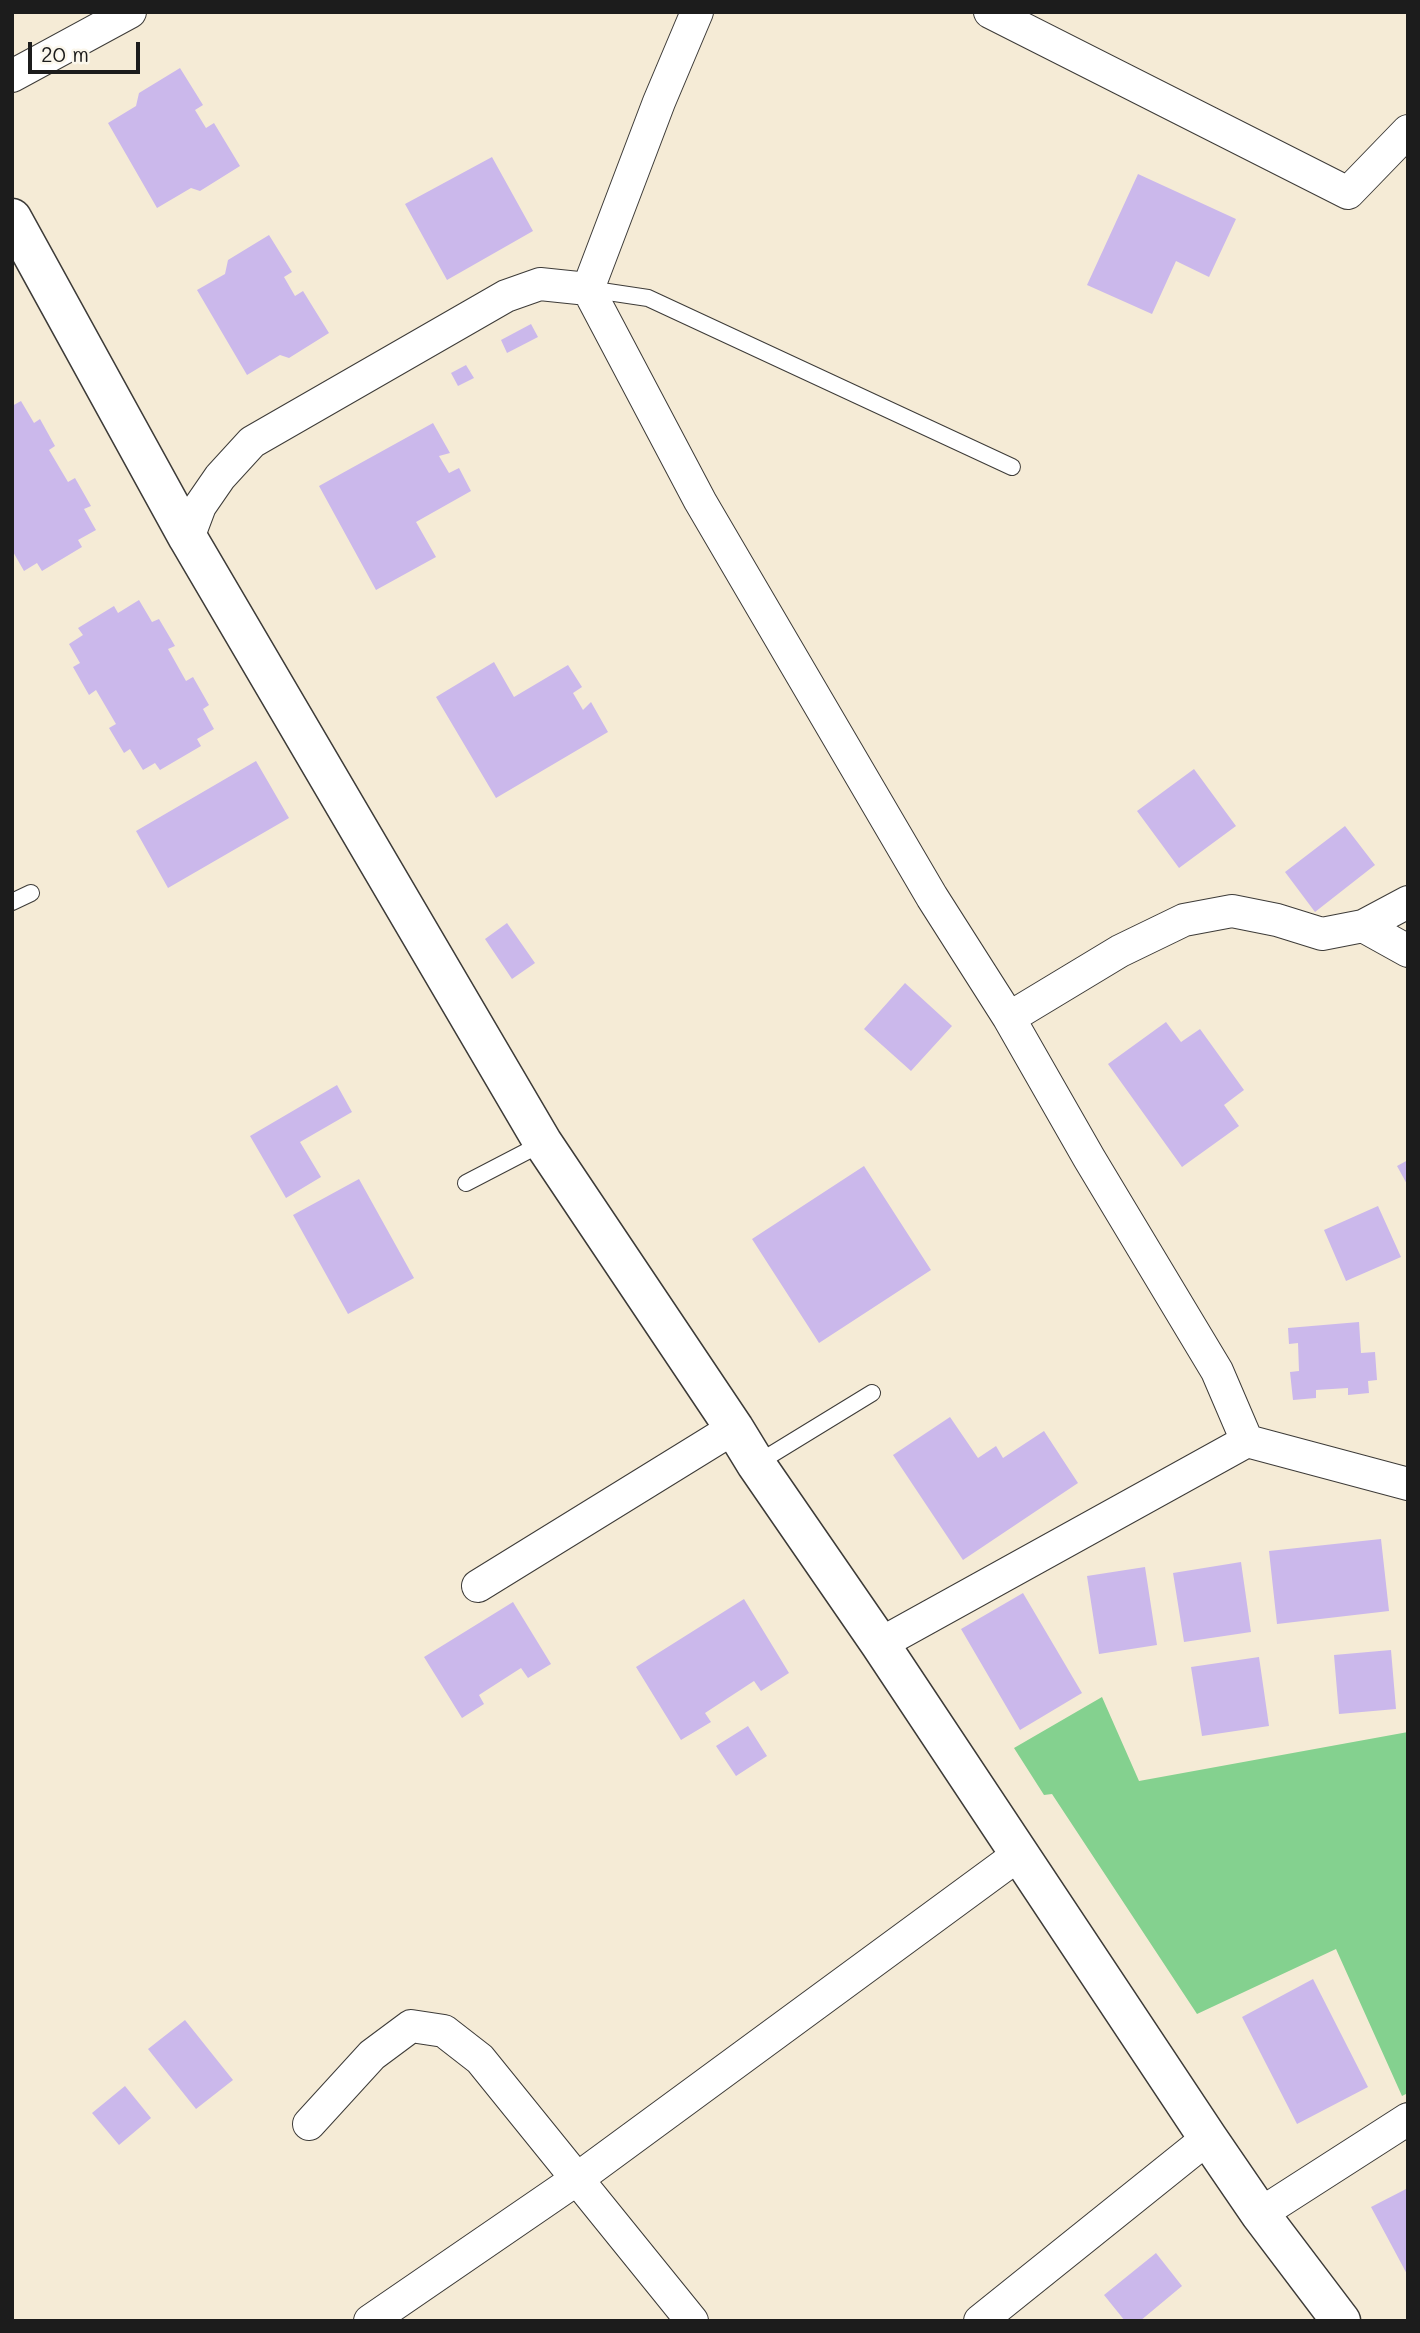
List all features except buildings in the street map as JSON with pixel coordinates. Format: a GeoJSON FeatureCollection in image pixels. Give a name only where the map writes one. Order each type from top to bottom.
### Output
{"type":"FeatureCollection","features":[{"type":"Feature","properties":{"kind":"street"},"geometry":{"type":"LineString","coordinates":[[12,76],[130,12]]}},
{"type":"Feature","properties":{"kind":"street"},"geometry":{"type":"LineString","coordinates":[[697,12],[659,102],[587,289],[700,501],[932,897],[1009,1018],[1217,1371],[1247,1441]]}},
{"type":"Feature","properties":{"kind":"street"},"geometry":{"type":"LineString","coordinates":[[990,12],[1348,193],[1408,131]]}},
{"type":"Feature","properties":{"kind":"street"},"geometry":{"type":"LineString","coordinates":[[12,218],[188,538],[543,1143],[1208,2138],[1260,2214],[1341,2321]]}},
{"type":"Feature","properties":{"kind":"street"},"geometry":{"type":"LineString","coordinates":[[188,538],[201,506],[220,477],[252,442],[506,296],[540,284],[587,289]]}},
{"type":"Feature","properties":{"kind":"street"},"geometry":{"type":"LineString","coordinates":[[1009,1018],[1120,951],[1184,920],[1231,911],[1277,920],[1322,934],[1363,926],[1408,902]]}},
{"type":"Feature","properties":{"kind":"street"},"geometry":{"type":"LineString","coordinates":[[1363,926],[1408,951]]}},
{"type":"Feature","properties":{"kind":"street"},"geometry":{"type":"LineString","coordinates":[[478,1586],[734,1428]]}},
{"type":"Feature","properties":{"kind":"street"},"geometry":{"type":"LineString","coordinates":[[880,1644],[1247,1441],[1408,1484]]}},
{"type":"Feature","properties":{"kind":"street"},"geometry":{"type":"LineString","coordinates":[[370,2321],[577,2179],[1018,1855]]}},
{"type":"Feature","properties":{"kind":"street"},"geometry":{"type":"LineString","coordinates":[[309,2124],[372,2055],[411,2026],[444,2031],[480,2059],[692,2321]]}},
{"type":"Feature","properties":{"kind":"street"},"geometry":{"type":"LineString","coordinates":[[1260,2214],[1408,2119]]}},
{"type":"Feature","properties":{"kind":"street"},"geometry":{"type":"LineString","coordinates":[[990,2318],[1208,2138]]}},
{"type":"Feature","properties":{"kind":"lane"},"geometry":{"type":"LineString","coordinates":[[587,289],[649,299],[1012,467]]}},
{"type":"Feature","properties":{"kind":"lane"},"geometry":{"type":"LineString","coordinates":[[12,902],[31,893]]}},
{"type":"Feature","properties":{"kind":"lane"},"geometry":{"type":"LineString","coordinates":[[466,1183],[543,1143]]}},
{"type":"Feature","properties":{"kind":"lane"},"geometry":{"type":"LineString","coordinates":[[756,1464],[872,1393]]}},
{"type":"Feature","properties":{"kind":"green space"},"geometry":{"type":"Polygon","coordinates":[[[1102,1697],[1139,1781],[1408,1732],[1408,2093],[1402,2096],[1336,1949],[1197,2014],[1052,1794],[1044,1795],[1014,1748],[1102,1697]]]}}]}
